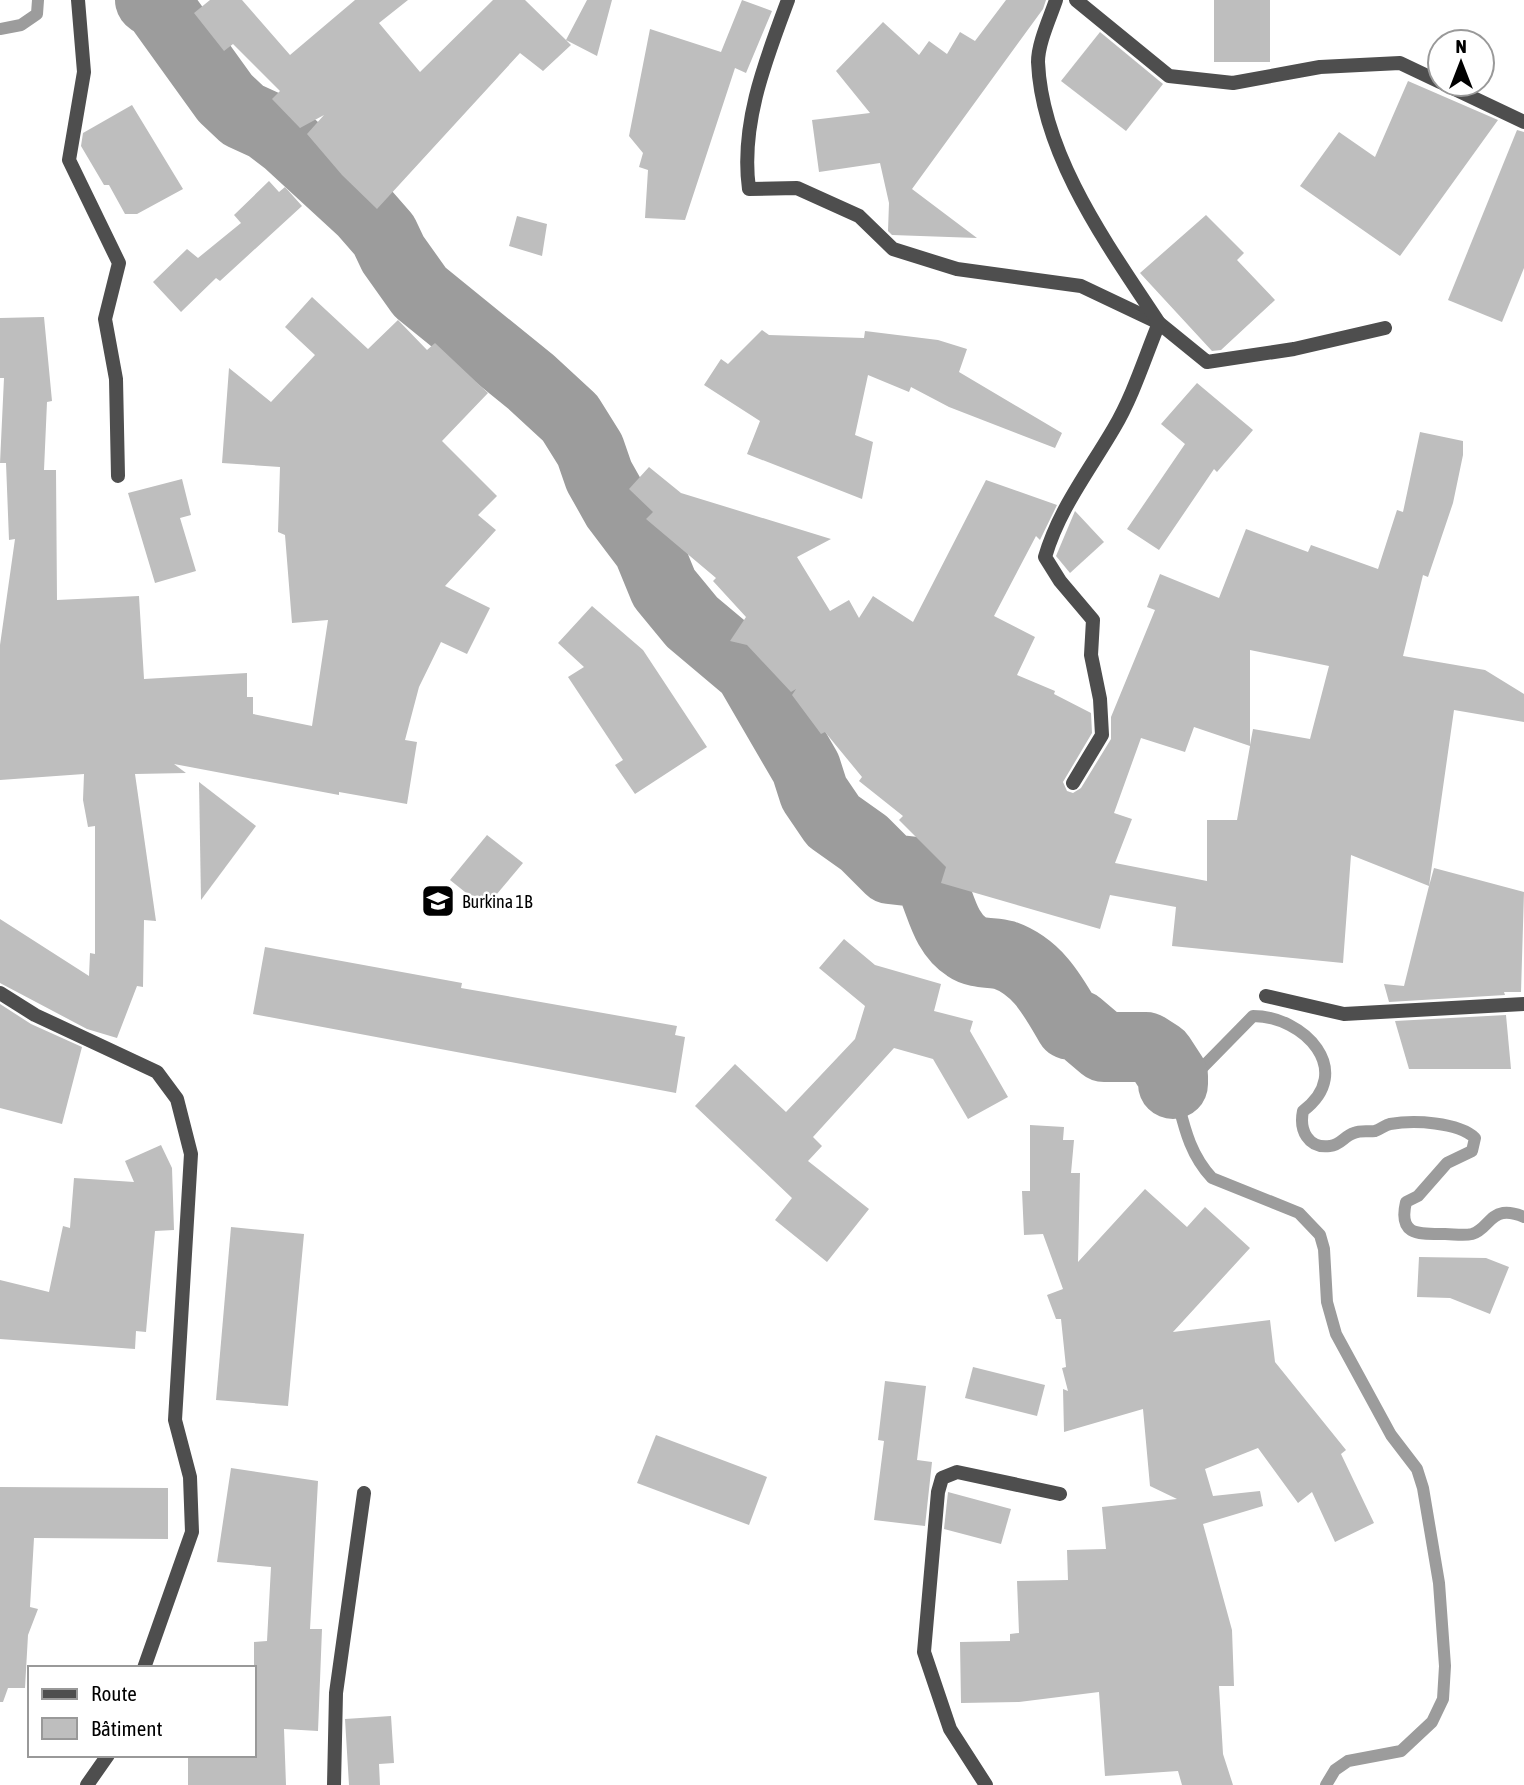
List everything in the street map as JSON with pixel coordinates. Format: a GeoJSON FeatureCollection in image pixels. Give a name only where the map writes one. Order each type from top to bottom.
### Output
{"type":"FeatureCollection","features":[{"type":"Feature","properties":{"kind":"street"},"geometry":{"type":"LineString","coordinates":[[78,0],[84,72],[69,160],[120,263],[104,319],[116,379],[118,476]]}},
{"type":"Feature","properties":{"kind":"street"},"geometry":{"type":"LineString","coordinates":[[788,0],[758,78],[746,170],[749,189],[797,188],[859,216],[893,249],[957,269],[1081,286],[1159,323],[1207,362],[1294,349],[1385,328]]}},
{"type":"Feature","properties":{"kind":"street"},"geometry":{"type":"LineString","coordinates":[[1056,0],[1038,60],[1052,133],[1097,228],[1159,323]]}},
{"type":"Feature","properties":{"kind":"street"},"geometry":{"type":"LineString","coordinates":[[1076,0],[1169,76],[1233,83],[1320,67],[1401,63],[1426,75]]}},
{"type":"Feature","properties":{"kind":"street"},"geometry":{"type":"LineString","coordinates":[[1474,98],[1524,122]]}},
{"type":"Feature","properties":{"kind":"street"},"geometry":{"type":"LineString","coordinates":[[1073,783],[1102,735],[1100,699],[1091,655],[1093,620],[1060,581],[1045,557],[1052,533],[1071,495],[1116,426],[1159,323]]}},
{"type":"Feature","properties":{"kind":"street"},"geometry":{"type":"LineString","coordinates":[[0,993],[35,1015],[157,1072],[177,1099],[191,1154],[175,1420],[190,1477],[192,1532],[145,1666]]}},
{"type":"Feature","properties":{"kind":"street"},"geometry":{"type":"LineString","coordinates":[[1266,996],[1344,1014],[1524,1004]]}},
{"type":"Feature","properties":{"kind":"street"},"geometry":{"type":"LineString","coordinates":[[986,1785],[950,1729],[924,1653],[938,1492],[942,1478],[957,1472],[1060,1494]]}},
{"type":"Feature","properties":{"kind":"street"},"geometry":{"type":"LineString","coordinates":[[334,1785],[336,1693],[364,1493]]}},
{"type":"Feature","properties":{"kind":"street"},"geometry":{"type":"LineString","coordinates":[[87,1785],[107,1757]]}},
{"type":"Feature","properties":{"kind":"building"},"geometry":{"type":"Polygon","coordinates":[[[210,0],[242,0],[290,55],[355,0],[408,0],[379,23],[420,72],[493,0],[525,0],[571,45],[543,71],[520,53],[377,209],[342,175],[307,134],[324,115],[300,128],[272,99],[280,91],[233,44],[224,51],[194,13],[210,0]]]}},
{"type":"Feature","properties":{"kind":"building"},"geometry":{"type":"Polygon","coordinates":[[[587,0],[612,0],[597,56],[566,40],[587,0]]]}},
{"type":"Feature","properties":{"kind":"building"},"geometry":{"type":"Polygon","coordinates":[[[742,0],[772,11],[746,73],[735,68],[685,220],[645,218],[648,170],[639,167],[643,153],[629,136],[650,29],[721,52],[742,0]]]}},
{"type":"Feature","properties":{"kind":"building"},"geometry":{"type":"Polygon","coordinates":[[[1006,0],[1046,0],[1043,9],[912,189],[977,238],[892,235],[888,231],[889,203],[880,163],[819,172],[812,120],[870,113],[836,71],[883,22],[919,55],[929,41],[947,54],[960,32],[975,41],[1006,0]]]}},
{"type":"Feature","properties":{"kind":"building"},"geometry":{"type":"Polygon","coordinates":[[[1214,0],[1270,0],[1270,62],[1214,62],[1214,0]]]}},
{"type":"Feature","properties":{"kind":"building"},"geometry":{"type":"Polygon","coordinates":[[[1100,32],[1163,84],[1126,131],[1061,81],[1100,32]]]}},
{"type":"Feature","properties":{"kind":"building"},"geometry":{"type":"Polygon","coordinates":[[[1408,81],[1426,89],[1426,98],[1447,98],[1498,120],[1400,256],[1300,186],[1339,132],[1375,157],[1408,81]]]}},
{"type":"Feature","properties":{"kind":"building"},"geometry":{"type":"Polygon","coordinates":[[[132,105],[183,189],[137,214],[125,214],[109,185],[104,185],[81,146],[83,133],[132,105]]]}},
{"type":"Feature","properties":{"kind":"building"},"geometry":{"type":"Polygon","coordinates":[[[1517,130],[1524,132],[1524,268],[1502,322],[1448,300],[1517,130]]]}},
{"type":"Feature","properties":{"kind":"building"},"geometry":{"type":"Polygon","coordinates":[[[269,181],[279,192],[285,187],[302,206],[220,281],[216,278],[181,312],[153,282],[187,249],[198,258],[241,223],[234,215],[269,181]]]}},
{"type":"Feature","properties":{"kind":"building"},"geometry":{"type":"Polygon","coordinates":[[[1206,215],[1244,253],[1237,260],[1275,300],[1221,350],[1212,351],[1140,273],[1206,215]]]}},
{"type":"Feature","properties":{"kind":"building"},"geometry":{"type":"Polygon","coordinates":[[[517,216],[547,224],[542,256],[509,246],[517,216]]]}},
{"type":"Feature","properties":{"kind":"building"},"geometry":{"type":"Polygon","coordinates":[[[312,297],[368,349],[398,320],[427,350],[435,343],[488,393],[442,441],[497,496],[478,515],[496,530],[445,586],[490,608],[467,654],[441,642],[419,687],[405,740],[417,742],[407,804],[339,792],[339,795],[174,764],[186,773],[135,774],[156,921],[144,920],[143,987],[137,986],[117,1038],[87,1029],[0,983],[0,919],[89,976],[90,953],[95,954],[95,826],[88,827],[83,800],[84,774],[0,780],[0,645],[15,539],[9,540],[6,463],[0,463],[4,378],[0,378],[0,318],[44,317],[52,401],[47,402],[44,470],[56,470],[57,600],[139,596],[144,679],[247,673],[247,697],[253,697],[253,714],[312,726],[328,620],[292,623],[285,535],[278,532],[280,467],[222,463],[229,368],[271,402],[315,355],[285,327],[312,297]]]}},
{"type":"Feature","properties":{"kind":"building"},"geometry":{"type":"Polygon","coordinates":[[[762,330],[769,335],[864,338],[865,331],[938,340],[967,349],[959,372],[1062,433],[1055,448],[949,407],[911,387],[909,392],[868,375],[855,435],[873,442],[862,499],[747,454],[760,421],[704,385],[721,359],[728,364],[762,330]]]}},
{"type":"Feature","properties":{"kind":"building"},"geometry":{"type":"Polygon","coordinates":[[[1197,383],[1253,430],[1217,472],[1214,469],[1159,550],[1127,529],[1185,444],[1161,424],[1197,383]]]}},
{"type":"Feature","properties":{"kind":"building"},"geometry":{"type":"Polygon","coordinates":[[[1420,432],[1463,441],[1463,455],[1453,503],[1428,577],[1423,575],[1403,656],[1485,670],[1524,694],[1524,722],[1454,710],[1429,886],[1351,855],[1343,963],[1172,946],[1176,907],[1110,895],[1100,929],[941,883],[946,867],[899,820],[903,816],[859,781],[862,777],[825,732],[821,734],[792,695],[796,689],[791,692],[747,645],[730,641],[746,617],[713,581],[716,578],[646,519],[653,512],[629,489],[649,467],[681,493],[831,539],[797,557],[830,611],[849,600],[859,618],[873,596],[913,622],[986,480],[1057,505],[1040,540],[1036,536],[994,616],[1035,637],[1017,675],[1055,691],[1054,694],[1091,713],[1092,733],[1063,782],[1067,791],[1073,793],[1081,788],[1111,739],[1111,717],[1155,610],[1147,607],[1160,574],[1219,598],[1246,529],[1308,552],[1311,545],[1378,569],[1397,510],[1403,512],[1420,432]],[[1250,650],[1250,745],[1253,729],[1310,739],[1329,666],[1250,650]],[[1194,727],[1185,752],[1141,738],[1114,813],[1132,819],[1115,863],[1207,881],[1207,820],[1237,820],[1250,746],[1194,727]]]}},
{"type":"Feature","properties":{"kind":"building"},"geometry":{"type":"Polygon","coordinates":[[[182,479],[191,515],[180,518],[196,571],[155,583],[128,493],[182,479]]]}},
{"type":"Feature","properties":{"kind":"building"},"geometry":{"type":"Polygon","coordinates":[[[1075,511],[1104,542],[1070,573],[1056,556],[1075,511]]]}},
{"type":"Feature","properties":{"kind":"building"},"geometry":{"type":"Polygon","coordinates":[[[592,606],[643,650],[707,747],[635,794],[615,765],[623,760],[568,677],[584,667],[558,643],[592,606]]]}},
{"type":"Feature","properties":{"kind":"building"},"geometry":{"type":"Polygon","coordinates":[[[199,782],[256,826],[201,900],[199,782]]]}},
{"type":"Feature","properties":{"kind":"building"},"geometry":{"type":"Polygon","coordinates":[[[487,835],[523,863],[485,908],[450,880],[487,835]]]}},
{"type":"Feature","properties":{"kind":"building"},"geometry":{"type":"Polygon","coordinates":[[[1434,868],[1524,892],[1521,992],[1389,1002],[1384,984],[1404,986],[1434,868]]]}},
{"type":"Feature","properties":{"kind":"building"},"geometry":{"type":"Polygon","coordinates":[[[844,939],[875,965],[941,984],[934,1011],[973,1021],[970,1031],[1008,1097],[968,1119],[933,1059],[894,1048],[813,1137],[822,1146],[808,1161],[869,1209],[827,1262],[775,1220],[792,1198],[695,1106],[735,1064],[786,1112],[855,1039],[865,1006],[819,968],[844,939]]]}},
{"type":"Feature","properties":{"kind":"building"},"geometry":{"type":"Polygon","coordinates":[[[265,947],[462,983],[461,988],[677,1026],[675,1035],[685,1037],[676,1093],[253,1014],[265,947]]]}},
{"type":"Feature","properties":{"kind":"building"},"geometry":{"type":"Polygon","coordinates":[[[0,1004],[31,1024],[82,1047],[62,1124],[0,1108],[0,1004]]]}},
{"type":"Feature","properties":{"kind":"building"},"geometry":{"type":"Polygon","coordinates":[[[1506,1015],[1511,1069],[1409,1069],[1395,1021],[1506,1015]]]}},
{"type":"Feature","properties":{"kind":"building"},"geometry":{"type":"Polygon","coordinates":[[[1030,1125],[1064,1127],[1063,1140],[1074,1140],[1071,1173],[1080,1173],[1078,1262],[1145,1189],[1187,1227],[1205,1207],[1250,1248],[1173,1332],[1270,1320],[1275,1362],[1346,1450],[1341,1454],[1374,1523],[1335,1542],[1312,1492],[1298,1503],[1258,1448],[1205,1469],[1213,1496],[1260,1491],[1263,1506],[1203,1524],[1232,1630],[1234,1686],[1219,1686],[1223,1754],[1233,1785],[1182,1785],[1178,1771],[1105,1776],[1099,1692],[1019,1702],[961,1703],[960,1642],[1010,1641],[1010,1634],[1019,1633],[1017,1581],[1068,1580],[1067,1550],[1106,1549],[1102,1507],[1177,1499],[1150,1486],[1143,1409],[1064,1432],[1063,1389],[1068,1391],[1062,1368],[1066,1367],[1061,1319],[1056,1319],[1047,1295],[1063,1289],[1043,1234],[1024,1235],[1022,1191],[1030,1191],[1030,1125]]]}},
{"type":"Feature","properties":{"kind":"building"},"geometry":{"type":"Polygon","coordinates":[[[161,1145],[172,1168],[174,1230],[155,1231],[146,1332],[136,1331],[135,1349],[0,1339],[0,1280],[49,1292],[63,1226],[70,1228],[74,1178],[134,1182],[125,1161],[161,1145]]]}},
{"type":"Feature","properties":{"kind":"building"},"geometry":{"type":"Polygon","coordinates":[[[231,1227],[304,1234],[288,1406],[216,1400],[231,1227]]]}},
{"type":"Feature","properties":{"kind":"building"},"geometry":{"type":"Polygon","coordinates":[[[1419,1257],[1486,1258],[1509,1267],[1490,1314],[1450,1298],[1417,1297],[1419,1257]]]}},
{"type":"Feature","properties":{"kind":"building"},"geometry":{"type":"Polygon","coordinates":[[[973,1367],[1045,1385],[1037,1416],[965,1398],[973,1367]]]}},
{"type":"Feature","properties":{"kind":"building"},"geometry":{"type":"Polygon","coordinates":[[[885,1381],[926,1386],[917,1460],[932,1462],[925,1526],[874,1520],[884,1441],[878,1440],[885,1381]]]}},
{"type":"Feature","properties":{"kind":"building"},"geometry":{"type":"Polygon","coordinates":[[[656,1435],[767,1477],[749,1525],[637,1483],[656,1435]]]}},
{"type":"Feature","properties":{"kind":"building"},"geometry":{"type":"Polygon","coordinates":[[[231,1468],[318,1481],[310,1629],[322,1629],[318,1731],[284,1729],[286,1785],[188,1785],[188,1757],[256,1757],[254,1642],[267,1641],[271,1567],[217,1562],[231,1468]]]}},
{"type":"Feature","properties":{"kind":"building"},"geometry":{"type":"Polygon","coordinates":[[[0,1487],[168,1488],[168,1539],[34,1538],[30,1607],[38,1609],[28,1635],[25,1688],[8,1688],[3,1702],[0,1702],[0,1487]]]}},
{"type":"Feature","properties":{"kind":"building"},"geometry":{"type":"Polygon","coordinates":[[[948,1492],[1011,1509],[1001,1544],[944,1529],[948,1492]]]}},
{"type":"Feature","properties":{"kind":"building"},"geometry":{"type":"Polygon","coordinates":[[[391,1716],[394,1763],[379,1764],[380,1785],[349,1785],[345,1719],[391,1716]]]}},
{"type":"Feature","properties":{"kind":"waterway"},"geometry":{"type":"LineString","coordinates":[[0,29],[21,25],[37,14],[38,0]]}},
{"type":"Feature","properties":{"kind":"waterway"},"geometry":{"type":"LineString","coordinates":[[150,0],[158,5],[225,98],[243,115],[267,126],[288,142],[363,211],[384,235],[393,254],[420,292],[531,382],[570,418],[590,450],[599,476],[617,508],[648,549],[664,588],[692,622],[749,670],[806,768],[814,793],[833,821],[864,843],[890,869],[925,873],[952,931],[967,947],[1016,960],[1043,984],[1070,1025],[1078,1025],[1104,1047],[1146,1047],[1160,1056],[1173,1076],[1173,1084]]}},
{"type":"Feature","properties":{"kind":"waterway"},"geometry":{"type":"LineString","coordinates":[[1326,1785],[1335,1770],[1348,1761],[1401,1751],[1432,1722],[1443,1699],[1445,1666],[1439,1583],[1423,1488],[1417,1469],[1391,1435],[1336,1334],[1327,1302],[1324,1249],[1320,1235],[1299,1213],[1212,1178],[1191,1145],[1173,1084],[1201,1069],[1253,1016],[1272,1018],[1290,1025],[1305,1036],[1317,1048],[1324,1063],[1325,1079],[1318,1095],[1303,1111],[1302,1118],[1307,1137],[1316,1144],[1334,1145],[1357,1132],[1375,1131],[1390,1124],[1411,1122],[1447,1125],[1475,1138],[1472,1151],[1447,1163],[1418,1196],[1406,1202],[1405,1221],[1412,1231],[1469,1235],[1477,1232],[1498,1214],[1511,1213],[1524,1217]]}},
{"type":"Feature","properties":{"kind":"place","name":"Burkina 1B"},"geometry":{"type":"Point","coordinates":[438,901]}}]}
